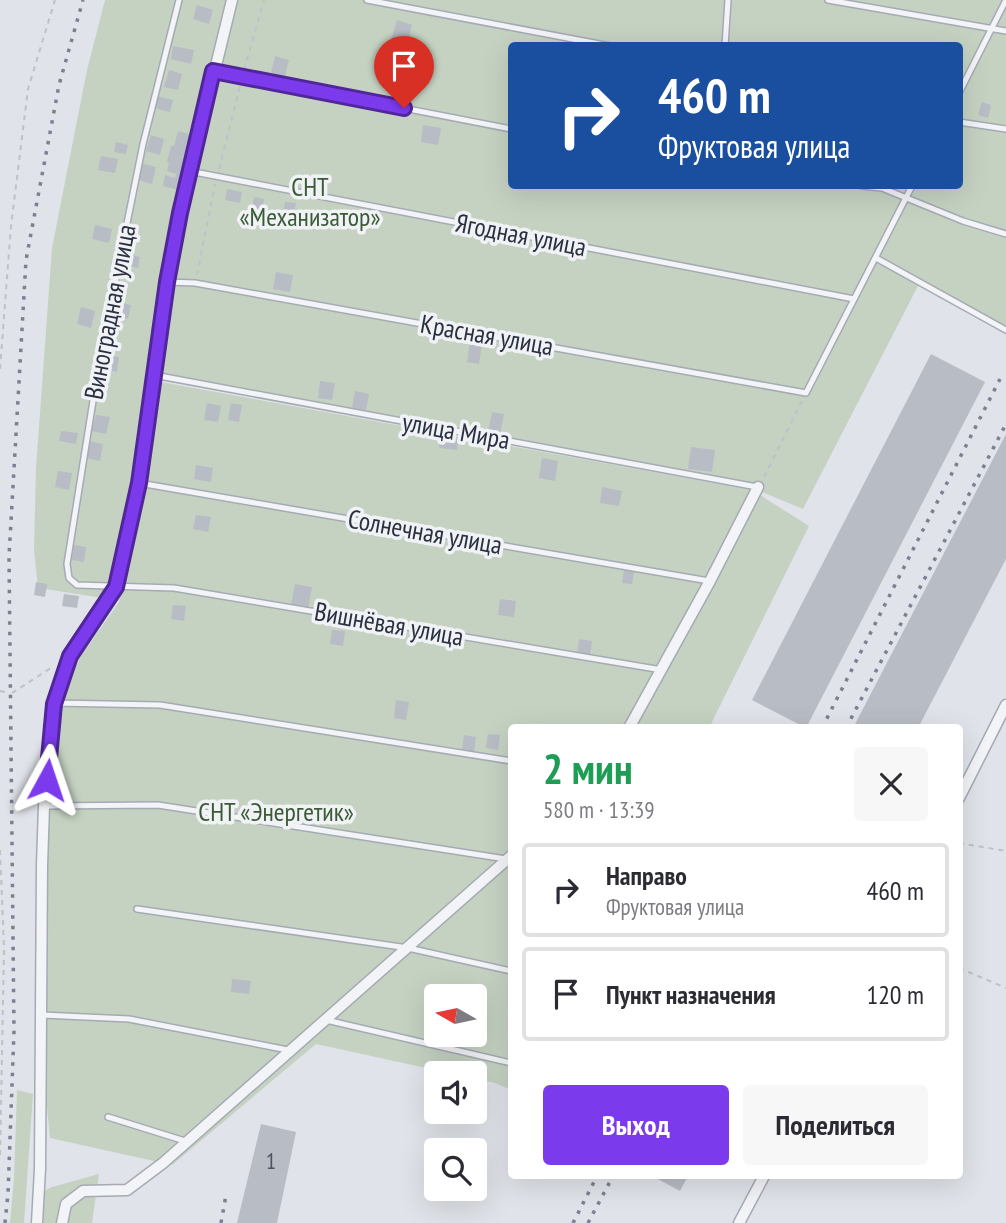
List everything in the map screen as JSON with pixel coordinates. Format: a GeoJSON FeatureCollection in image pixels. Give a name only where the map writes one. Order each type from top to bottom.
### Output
{"type":"FeatureCollection","features":[{"type":"Feature","properties":{"kind":"street"},"geometry":{"type":"LineString","coordinates":[[37,1223],[40,1169],[42,865],[44,806],[54,704],[70,656],[116,587],[139,483],[167,282],[189,171],[232,0]]}},
{"type":"Feature","properties":{"kind":"street"},"geometry":{"type":"LineString","coordinates":[[631,724],[758,487]]}},
{"type":"Feature","properties":{"kind":"street"},"geometry":{"type":"LineString","coordinates":[[963,790],[1006,705]]}},
{"type":"Feature","properties":{"kind":"street"},"geometry":{"type":"LineString","coordinates":[[62,1223],[66,1204],[83,1191],[127,1189],[142,1181],[508,860]]}},
{"type":"Feature","properties":{"kind":"street"},"geometry":{"type":"LineString","coordinates":[[739,1223],[762,1179]]}},
{"type":"Feature","properties":{"kind":"lane","name":"Виноградная улица"},"geometry":{"type":"LineString","coordinates":[[116,587],[77,585],[69,578],[67,564],[100,357],[143,144],[179,0]]}},
{"type":"Feature","properties":{"kind":"lane"},"geometry":{"type":"LineString","coordinates":[[367,0],[589,42]]}},
{"type":"Feature","properties":{"kind":"lane"},"geometry":{"type":"LineString","coordinates":[[726,42],[729,0]]}},
{"type":"Feature","properties":{"kind":"lane"},"geometry":{"type":"LineString","coordinates":[[828,0],[1006,31]]}},
{"type":"Feature","properties":{"kind":"lane"},"geometry":{"type":"LineString","coordinates":[[963,85],[1006,0]]}},
{"type":"Feature","properties":{"kind":"lane"},"geometry":{"type":"LineString","coordinates":[[213,71],[508,128]]}},
{"type":"Feature","properties":{"kind":"lane"},"geometry":{"type":"LineString","coordinates":[[963,123],[1006,129]]}},
{"type":"Feature","properties":{"kind":"lane","name":"Ягодная улица"},"geometry":{"type":"LineString","coordinates":[[189,171],[854,299]]}},
{"type":"Feature","properties":{"kind":"lane"},"geometry":{"type":"LineString","coordinates":[[884,189],[905,199],[1006,234]]}},
{"type":"Feature","properties":{"kind":"lane"},"geometry":{"type":"LineString","coordinates":[[806,393],[910,189]]}},
{"type":"Feature","properties":{"kind":"lane"},"geometry":{"type":"LineString","coordinates":[[876,258],[1006,330]]}},
{"type":"Feature","properties":{"kind":"lane","name":"Красная улица"},"geometry":{"type":"LineString","coordinates":[[167,282],[195,283],[806,393]]}},
{"type":"Feature","properties":{"kind":"lane","name":"улица Мира"},"geometry":{"type":"LineString","coordinates":[[154,375],[758,487]]}},
{"type":"Feature","properties":{"kind":"lane","name":"Солнечная улица"},"geometry":{"type":"LineString","coordinates":[[139,483],[710,581]]}},
{"type":"Feature","properties":{"kind":"lane","name":"Вишнёвая улица"},"geometry":{"type":"LineString","coordinates":[[116,587],[174,588],[662,670]]}},
{"type":"Feature","properties":{"kind":"lane"},"geometry":{"type":"LineString","coordinates":[[54,704],[160,705],[508,761]]}},
{"type":"Feature","properties":{"kind":"lane"},"geometry":{"type":"LineString","coordinates":[[44,806],[158,805],[508,858]]}},
{"type":"Feature","properties":{"kind":"lane"},"geometry":{"type":"LineString","coordinates":[[137,909],[408,948],[508,970]]}},
{"type":"Feature","properties":{"kind":"lane"},"geometry":{"type":"LineString","coordinates":[[42,1015],[129,1019],[292,1051]]}},
{"type":"Feature","properties":{"kind":"lane"},"geometry":{"type":"LineString","coordinates":[[326,1020],[508,1062]]}},
{"type":"Feature","properties":{"kind":"lane"},"geometry":{"type":"LineString","coordinates":[[108,1117],[189,1142]]}},
{"type":"Feature","properties":{"kind":"path"},"geometry":{"type":"LineString","coordinates":[[0,369],[11,226],[29,89],[55,0]]}},
{"type":"Feature","properties":{"kind":"path"},"geometry":{"type":"LineString","coordinates":[[195,283],[217,176],[264,0]]}},
{"type":"Feature","properties":{"kind":"path"},"geometry":{"type":"LineString","coordinates":[[758,487],[806,393]]}},
{"type":"Feature","properties":{"kind":"path"},"geometry":{"type":"LineString","coordinates":[[12,693],[70,656]]}},
{"type":"Feature","properties":{"kind":"path"},"geometry":{"type":"LineString","coordinates":[[0,691],[5,692]]}},
{"type":"Feature","properties":{"kind":"path"},"geometry":{"type":"LineString","coordinates":[[963,844],[1006,851]]}},
{"type":"Feature","properties":{"kind":"path"},"geometry":{"type":"LineString","coordinates":[[0,850],[4,948],[0,1160]]}},
{"type":"Feature","properties":{"kind":"path"},"geometry":{"type":"LineString","coordinates":[[963,970],[1006,988]]}},
{"type":"Feature","properties":{"kind":"green space"},"geometry":{"type":"Polygon","coordinates":[[[105,0],[1006,0],[1006,334],[919,284],[803,509],[752,488],[158,380],[141,480],[148,473],[161,382],[752,490],[809,526],[711,724],[508,724],[508,1089],[487,1081],[487,1061],[424,1061],[424,1068],[316,1044],[172,1165],[50,1138],[38,1015],[50,700],[119,602],[121,592],[117,588],[116,600],[38,588],[34,550],[36,468],[52,248],[87,70],[105,0]],[[143,485],[118,586],[123,582],[146,487],[143,485]]]}},
{"type":"Feature","properties":{"kind":"green space"},"geometry":{"type":"Polygon","coordinates":[[[17,1090],[33,1094],[24,1223],[10,1223],[14,1178],[17,1090]]]}},
{"type":"Feature","properties":{"kind":"green space"},"geometry":{"type":"Polygon","coordinates":[[[99,1174],[92,1223],[35,1223],[40,1193],[99,1174]]]}},
{"type":"Feature","properties":{"kind":"building"},"geometry":{"type":"Polygon","coordinates":[[[197,5],[213,10],[209,24],[193,19],[197,5]]]}},
{"type":"Feature","properties":{"kind":"building"},"geometry":{"type":"Polygon","coordinates":[[[397,20],[412,25],[407,44],[391,40],[397,20]]]}},
{"type":"Feature","properties":{"kind":"building"},"geometry":{"type":"Polygon","coordinates":[[[173,46],[194,50],[191,64],[171,59],[173,46]]]}},
{"type":"Feature","properties":{"kind":"building"},"geometry":{"type":"Polygon","coordinates":[[[275,56],[289,60],[285,76],[271,73],[275,56]]]}},
{"type":"Feature","properties":{"kind":"building"},"geometry":{"type":"Polygon","coordinates":[[[169,70],[182,74],[178,90],[164,87],[169,70]]]}},
{"type":"Feature","properties":{"kind":"building"},"geometry":{"type":"Polygon","coordinates":[[[157,96],[173,100],[170,112],[155,108],[157,96]]]}},
{"type":"Feature","properties":{"kind":"building"},"geometry":{"type":"Polygon","coordinates":[[[982,102],[991,105],[988,118],[978,115],[982,102]]]}},
{"type":"Feature","properties":{"kind":"building"},"geometry":{"type":"Polygon","coordinates":[[[423,125],[441,128],[438,145],[421,142],[423,125]]]}},
{"type":"Feature","properties":{"kind":"building"},"geometry":{"type":"Polygon","coordinates":[[[178,131],[192,135],[178,190],[163,186],[165,175],[175,178],[176,174],[167,171],[167,162],[178,131]]]}},
{"type":"Feature","properties":{"kind":"building"},"geometry":{"type":"Polygon","coordinates":[[[151,135],[164,139],[160,155],[146,151],[151,135]]]}},
{"type":"Feature","properties":{"kind":"building"},"geometry":{"type":"Polygon","coordinates":[[[116,142],[128,145],[126,154],[114,152],[116,142]]]}},
{"type":"Feature","properties":{"kind":"building"},"geometry":{"type":"Polygon","coordinates":[[[101,156],[118,159],[115,173],[98,170],[101,156]]]}},
{"type":"Feature","properties":{"kind":"building"},"geometry":{"type":"Polygon","coordinates":[[[143,164],[156,167],[152,184],[138,180],[143,164]]]}},
{"type":"Feature","properties":{"kind":"building"},"geometry":{"type":"Polygon","coordinates":[[[227,189],[242,192],[240,203],[225,200],[227,189]]]}},
{"type":"Feature","properties":{"kind":"building"},"geometry":{"type":"Polygon","coordinates":[[[254,197],[264,199],[262,216],[251,214],[254,197]]]}},
{"type":"Feature","properties":{"kind":"building"},"geometry":{"type":"Polygon","coordinates":[[[285,202],[296,203],[293,220],[282,219],[285,202]]]}},
{"type":"Feature","properties":{"kind":"building"},"geometry":{"type":"Polygon","coordinates":[[[95,225],[112,229],[109,243],[92,239],[95,225]]]}},
{"type":"Feature","properties":{"kind":"building"},"geometry":{"type":"Polygon","coordinates":[[[123,253],[140,257],[138,268],[121,264],[123,253]]]}},
{"type":"Feature","properties":{"kind":"building"},"geometry":{"type":"Polygon","coordinates":[[[276,272],[293,275],[290,292],[273,289],[276,272]]]}},
{"type":"Feature","properties":{"kind":"building"},"geometry":{"type":"Polygon","coordinates":[[[115,301],[131,305],[128,319],[112,315],[115,301]]]}},
{"type":"Feature","properties":{"kind":"building"},"geometry":{"type":"Polygon","coordinates":[[[81,307],[95,311],[91,328],[77,324],[81,307]]]}},
{"type":"Feature","properties":{"kind":"building"},"geometry":{"type":"Polygon","coordinates":[[[470,343],[482,344],[479,364],[467,362],[470,343]]]}},
{"type":"Feature","properties":{"kind":"building"},"geometry":{"type":"Polygon","coordinates":[[[103,354],[119,357],[117,372],[100,368],[103,354]]]}},
{"type":"Feature","properties":{"kind":"building"},"geometry":{"type":"Polygon","coordinates":[[[931,354],[985,382],[808,724],[798,724],[752,700],[931,354]]]}},
{"type":"Feature","properties":{"kind":"building"},"geometry":{"type":"Polygon","coordinates":[[[320,381],[335,383],[332,400],[318,398],[320,381]]]}},
{"type":"Feature","properties":{"kind":"building"},"geometry":{"type":"Polygon","coordinates":[[[355,391],[369,394],[366,410],[352,408],[355,391]]]}},
{"type":"Feature","properties":{"kind":"building"},"geometry":{"type":"Polygon","coordinates":[[[207,403],[221,406],[218,422],[204,420],[207,403]]]}},
{"type":"Feature","properties":{"kind":"building"},"geometry":{"type":"Polygon","coordinates":[[[231,403],[242,405],[239,422],[228,420],[231,403]]]}},
{"type":"Feature","properties":{"kind":"building"},"geometry":{"type":"Polygon","coordinates":[[[492,412],[504,414],[500,434],[488,432],[492,412]]]}},
{"type":"Feature","properties":{"kind":"building"},"geometry":{"type":"Polygon","coordinates":[[[96,415],[110,417],[106,434],[92,431],[96,415]]]}},
{"type":"Feature","properties":{"kind":"building"},"geometry":{"type":"Polygon","coordinates":[[[61,431],[78,433],[76,444],[59,441],[61,431]]]}},
{"type":"Feature","properties":{"kind":"building"},"geometry":{"type":"Polygon","coordinates":[[[1006,434],[1006,559],[920,724],[855,724],[1006,434]]]}},
{"type":"Feature","properties":{"kind":"building"},"geometry":{"type":"Polygon","coordinates":[[[440,436],[458,438],[457,450],[439,448],[440,436]]]}},
{"type":"Feature","properties":{"kind":"building"},"geometry":{"type":"Polygon","coordinates":[[[89,441],[103,444],[100,461],[86,458],[89,441]]]}},
{"type":"Feature","properties":{"kind":"building"},"geometry":{"type":"Polygon","coordinates":[[[691,447],[715,450],[712,472],[688,469],[691,447]]]}},
{"type":"Feature","properties":{"kind":"building"},"geometry":{"type":"Polygon","coordinates":[[[542,458],[558,461],[555,481],[539,478],[542,458]]]}},
{"type":"Feature","properties":{"kind":"building"},"geometry":{"type":"Polygon","coordinates":[[[196,465],[213,468],[211,482],[194,479],[196,465]]]}},
{"type":"Feature","properties":{"kind":"building"},"geometry":{"type":"Polygon","coordinates":[[[58,471],[72,473],[69,490],[55,487],[58,471]]]}},
{"type":"Feature","properties":{"kind":"building"},"geometry":{"type":"Polygon","coordinates":[[[602,487],[622,491],[619,506],[600,503],[602,487]]]}},
{"type":"Feature","properties":{"kind":"building"},"geometry":{"type":"Polygon","coordinates":[[[196,515],[211,517],[208,532],[193,529],[196,515]]]}},
{"type":"Feature","properties":{"kind":"building"},"geometry":{"type":"Polygon","coordinates":[[[74,545],[86,547],[84,562],[72,560],[74,545]]]}},
{"type":"Feature","properties":{"kind":"building"},"geometry":{"type":"Polygon","coordinates":[[[624,570],[634,572],[632,584],[622,583],[624,570]]]}},
{"type":"Feature","properties":{"kind":"building"},"geometry":{"type":"Polygon","coordinates":[[[36,582],[47,584],[45,597],[34,595],[36,582]]]}},
{"type":"Feature","properties":{"kind":"building"},"geometry":{"type":"Polygon","coordinates":[[[295,584],[312,587],[308,608],[291,605],[295,584]]]}},
{"type":"Feature","properties":{"kind":"building"},"geometry":{"type":"Polygon","coordinates":[[[64,594],[79,596],[77,608],[62,606],[64,594]]]}},
{"type":"Feature","properties":{"kind":"building"},"geometry":{"type":"Polygon","coordinates":[[[500,599],[516,601],[514,617],[498,615],[500,599]]]}},
{"type":"Feature","properties":{"kind":"building"},"geometry":{"type":"Polygon","coordinates":[[[173,605],[186,606],[184,621],[171,619],[173,605]]]}},
{"type":"Feature","properties":{"kind":"building"},"geometry":{"type":"Polygon","coordinates":[[[332,630],[345,631],[343,646],[330,644],[332,630]]]}},
{"type":"Feature","properties":{"kind":"building"},"geometry":{"type":"Polygon","coordinates":[[[579,639],[592,641],[590,655],[577,654],[579,639]]]}},
{"type":"Feature","properties":{"kind":"building"},"geometry":{"type":"Polygon","coordinates":[[[396,700],[409,702],[406,720],[394,718],[396,700]]]}},
{"type":"Feature","properties":{"kind":"building"},"geometry":{"type":"Polygon","coordinates":[[[488,734],[500,735],[498,750],[486,748],[488,734]]]}},
{"type":"Feature","properties":{"kind":"building"},"geometry":{"type":"Polygon","coordinates":[[[464,735],[476,737],[474,752],[462,750],[464,735]]]}},
{"type":"Feature","properties":{"kind":"building"},"geometry":{"type":"Polygon","coordinates":[[[232,979],[251,981],[249,994],[231,992],[232,979]]]}},
{"type":"Feature","properties":{"kind":"building"},"geometry":{"type":"Polygon","coordinates":[[[261,1124],[296,1132],[277,1223],[237,1223],[261,1124]]]}},
{"type":"Feature","properties":{"kind":"building"},"geometry":{"type":"Polygon","coordinates":[[[658,1179],[686,1179],[680,1191],[658,1179]]]}},
{"type":"Feature","properties":{"kind":"railway"},"geometry":{"type":"LineString","coordinates":[[5,1223],[14,1031],[9,556],[26,260],[59,85],[83,0]]}},
{"type":"Feature","properties":{"kind":"railway"},"geometry":{"type":"LineString","coordinates":[[824,724],[1000,379]]}},
{"type":"Feature","properties":{"kind":"railway"},"geometry":{"type":"LineString","coordinates":[[848,724],[1006,424]]}},
{"type":"Feature","properties":{"kind":"railway"},"geometry":{"type":"LineString","coordinates":[[573,1223],[595,1179]]}},
{"type":"Feature","properties":{"kind":"railway"},"geometry":{"type":"LineString","coordinates":[[588,1223],[611,1179]]}},
{"type":"Feature","properties":{"kind":"railway"},"geometry":{"type":"LineString","coordinates":[[221,1223],[226,1195]]}},
{"type":"Feature","properties":{"kind":"route"},"geometry":{"type":"LineString","coordinates":[[47,780],[54,704],[70,656],[116,587],[139,483],[167,282],[213,71],[404,108]]}},
{"type":"Feature","properties":{"kind":"park label","name":"СНТ «Механизатор»"},"geometry":{"type":"Point","coordinates":[310,202]}},
{"type":"Feature","properties":{"kind":"park label","name":"СНТ «Энергетик»"},"geometry":{"type":"Point","coordinates":[276,812]}}]}
